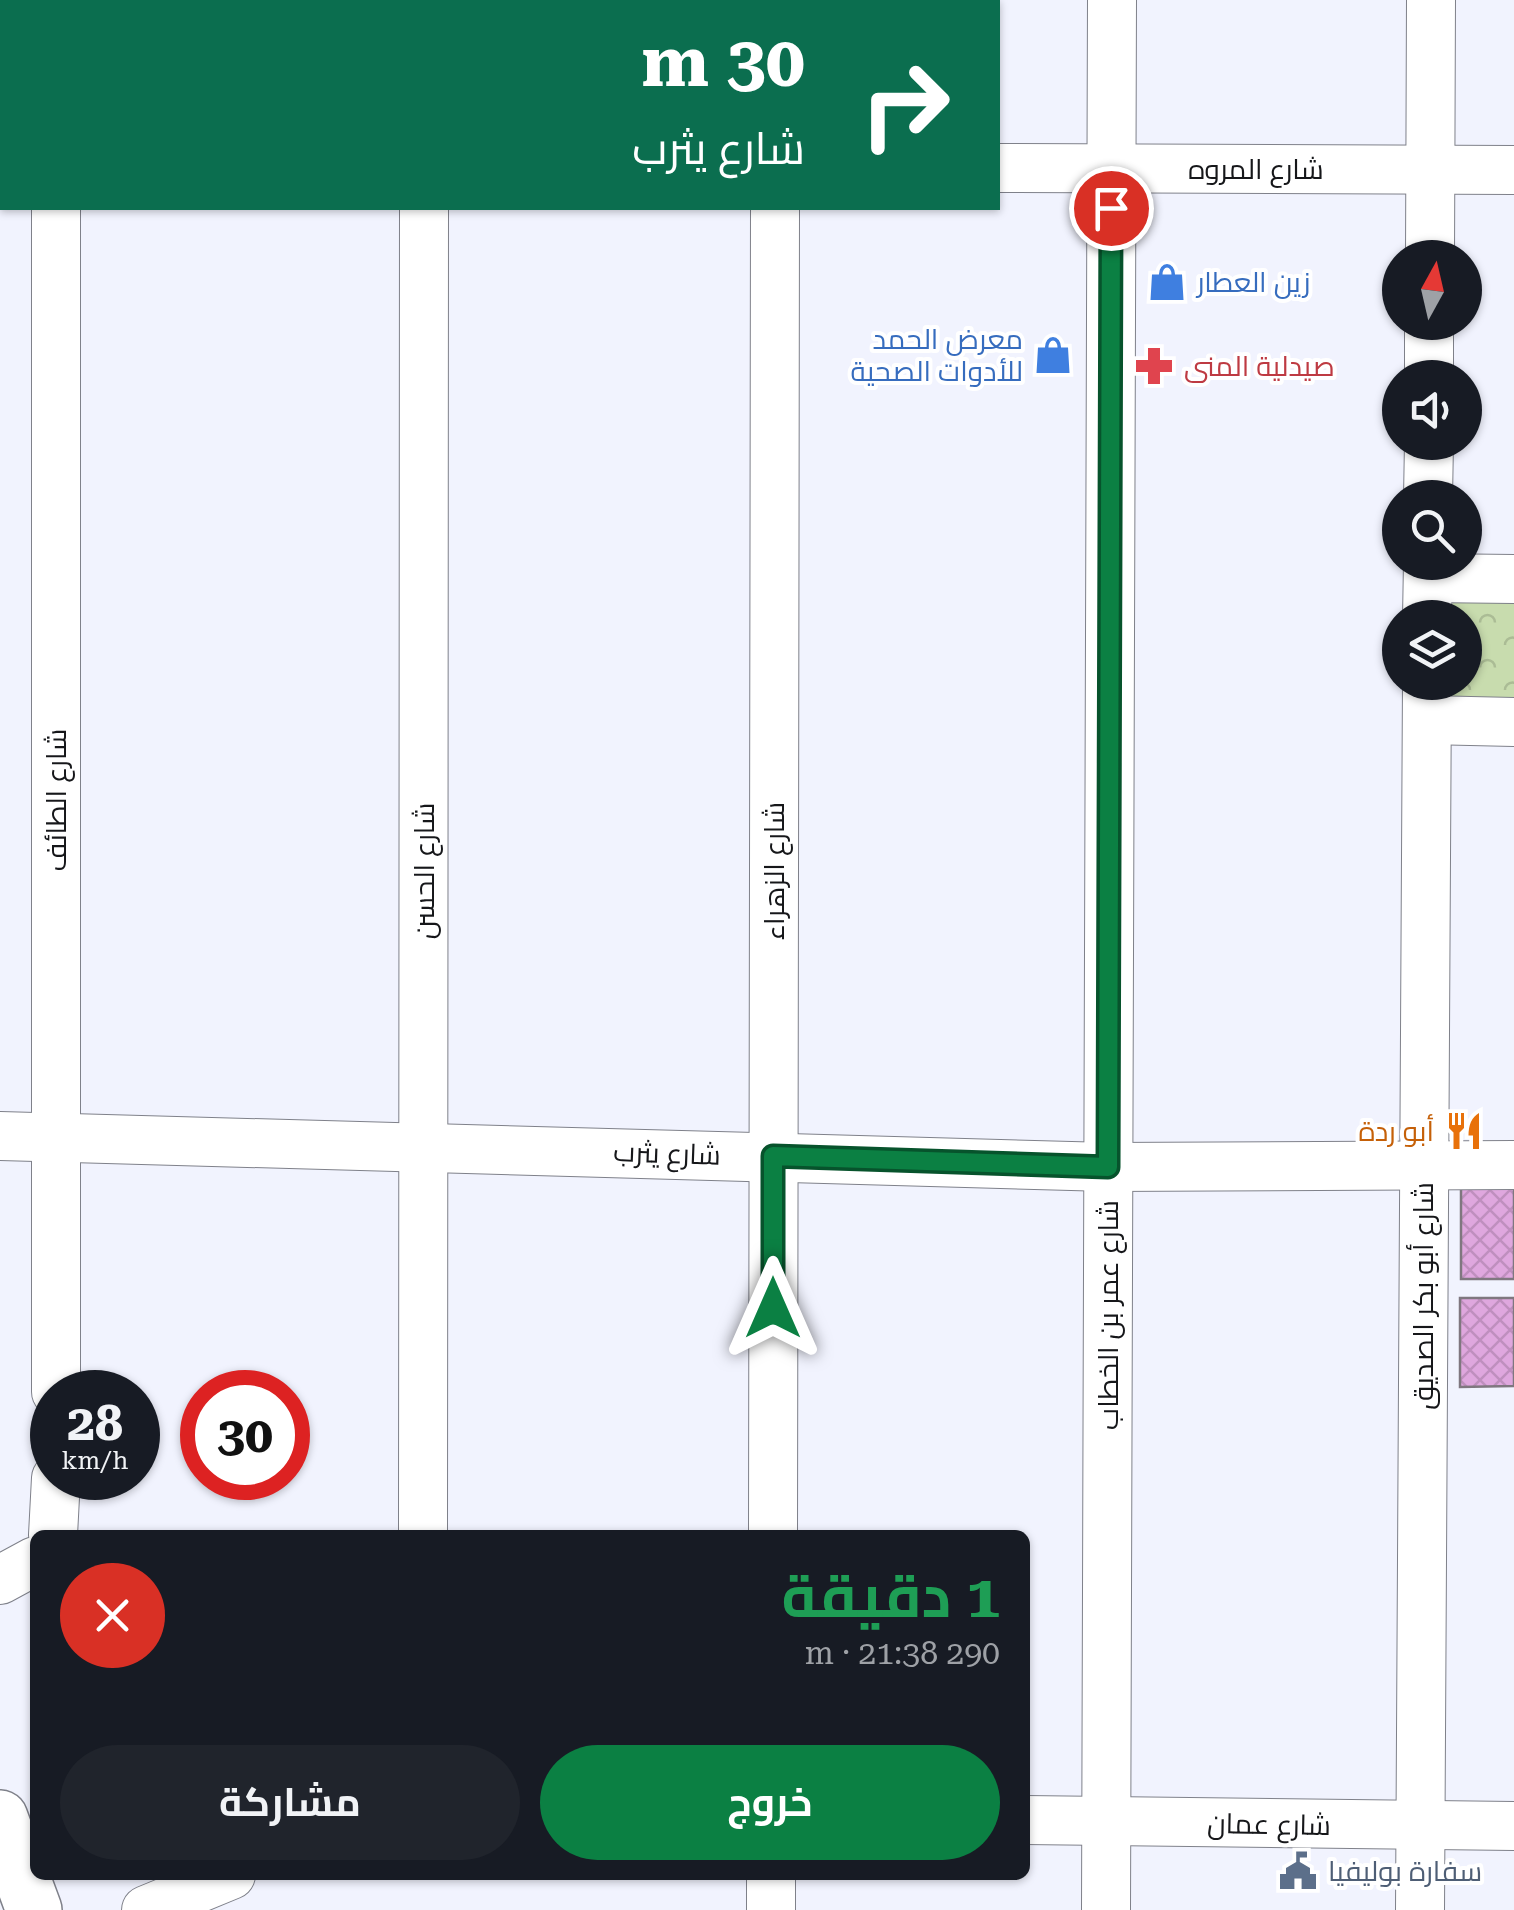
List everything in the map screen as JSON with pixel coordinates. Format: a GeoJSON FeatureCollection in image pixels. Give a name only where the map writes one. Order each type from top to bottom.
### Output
{"type":"FeatureCollection","features":[{"type":"Feature","properties":{"kind":"main road"},"geometry":{"type":"LineString","coordinates":[[0,1818],[34,1910]]}},
{"type":"Feature","properties":{"kind":"street","name":"شارع عمر بن الخطاب"},"geometry":{"type":"LineString","coordinates":[[1106,1910],[1112,0]]}},
{"type":"Feature","properties":{"kind":"street"},"geometry":{"type":"LineString","coordinates":[[1430,240],[1431,0]]}},
{"type":"Feature","properties":{"kind":"street","name":"شارع المروه"},"geometry":{"type":"LineString","coordinates":[[1000,168],[1514,170]]}},
{"type":"Feature","properties":{"kind":"street","name":"شارع الطائف"},"geometry":{"type":"LineString","coordinates":[[56,210],[56,1370]]}},
{"type":"Feature","properties":{"kind":"street","name":"شارع الحسن"},"geometry":{"type":"LineString","coordinates":[[423,1530],[424,210]]}},
{"type":"Feature","properties":{"kind":"street","name":"شارع الزهراء"},"geometry":{"type":"LineString","coordinates":[[773,1530],[775,210]]}},
{"type":"Feature","properties":{"kind":"street"},"geometry":{"type":"LineString","coordinates":[[1428,586],[1514,579]]}},
{"type":"Feature","properties":{"kind":"street"},"geometry":{"type":"LineString","coordinates":[[1427,701],[1514,722]]}},
{"type":"Feature","properties":{"kind":"street","name":"شارع أبو بكر الصديق"},"geometry":{"type":"LineString","coordinates":[[1420,1910],[1427,701]]}},
{"type":"Feature","properties":{"kind":"street","name":"شارع يثرب"},"geometry":{"type":"LineString","coordinates":[[0,1136],[1108,1167],[1514,1165]]}},
{"type":"Feature","properties":{"kind":"street"},"geometry":{"type":"LineString","coordinates":[[54,1530],[56,1500]]}},
{"type":"Feature","properties":{"kind":"street"},"geometry":{"type":"LineString","coordinates":[[0,1580],[30,1564]]}},
{"type":"Feature","properties":{"kind":"street","name":"شارع عمان"},"geometry":{"type":"LineString","coordinates":[[1030,1820],[1514,1826]]}},
{"type":"Feature","properties":{"kind":"street"},"geometry":{"type":"LineString","coordinates":[[146,1910],[218,1880]]}},
{"type":"Feature","properties":{"kind":"street"},"geometry":{"type":"LineString","coordinates":[[771,1880],[771,1910]]}},
{"type":"Feature","properties":{"kind":"green space"},"geometry":{"type":"Polygon","coordinates":[[[1453,589],[1514,590],[1514,710],[1450,708],[1450,700],[1482,700],[1482,600],[1453,600],[1453,589]]]}},
{"type":"Feature","properties":{"kind":"building"},"geometry":{"type":"Polygon","coordinates":[[[1461,1176],[1514,1176],[1514,1279],[1461,1279],[1461,1176]]]}},
{"type":"Feature","properties":{"kind":"building"},"geometry":{"type":"Polygon","coordinates":[[[1460,1298],[1514,1298],[1514,1386],[1460,1387],[1460,1298]]]}},
{"type":"Feature","properties":{"kind":"place","name":"زين العطار"},"geometry":{"type":"Point","coordinates":[1167,282]}},
{"type":"Feature","properties":{"kind":"place","name":"معرض الحمد للأدوات الصحية"},"geometry":{"type":"Point","coordinates":[1053,355]}},
{"type":"Feature","properties":{"kind":"place","name":"صيدلية المنى"},"geometry":{"type":"Point","coordinates":[1154,366]}},
{"type":"Feature","properties":{"kind":"place","name":"أبو ردة"},"geometry":{"type":"Point","coordinates":[1464,1131]}},
{"type":"Feature","properties":{"kind":"place","name":"سفارة بوليفيا"},"geometry":{"type":"Point","coordinates":[1298,1871]}},
{"type":"Feature","properties":{"kind":"route"},"geometry":{"type":"LineString","coordinates":[[773,1308],[773,1156],[1108,1167],[1111,208]]}}]}
